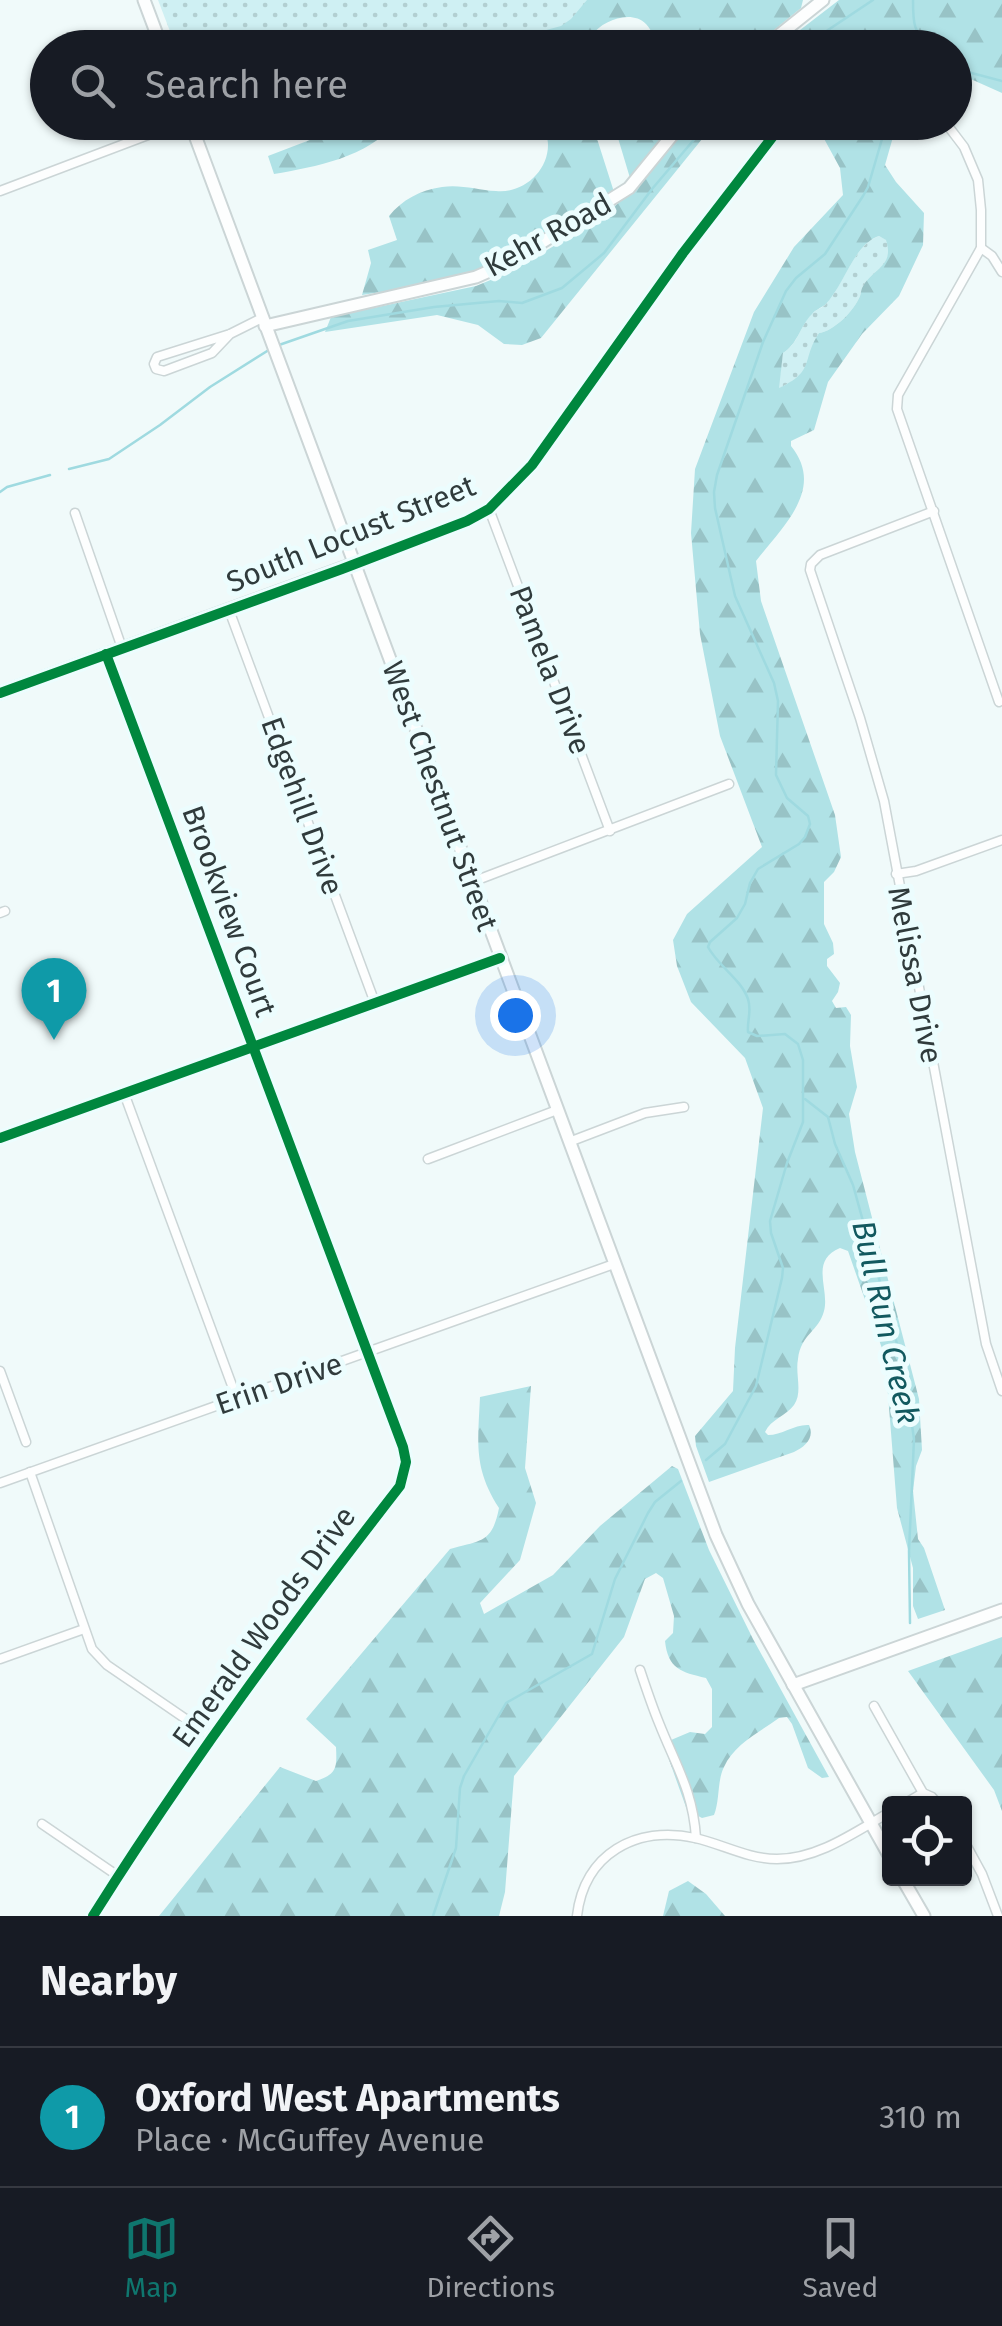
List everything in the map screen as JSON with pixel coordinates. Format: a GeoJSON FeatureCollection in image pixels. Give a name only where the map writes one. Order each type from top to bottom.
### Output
{"type":"FeatureCollection","features":[{"type":"Feature","properties":{"kind":"main road"},"geometry":{"type":"LineString","coordinates":[[144,0],[155,30]]}},
{"type":"Feature","properties":{"kind":"main road"},"geometry":{"type":"LineString","coordinates":[[785,30],[822,0]]}},
{"type":"Feature","properties":{"kind":"main road","name":"West Chestnut Street"},"geometry":{"type":"LineString","coordinates":[[196,140],[716,1535],[748,1604],[882,1843]]}},
{"type":"Feature","properties":{"kind":"main road","name":"Kehr Road"},"geometry":{"type":"LineString","coordinates":[[264,322],[476,276],[512,261],[623,193],[668,140]]}},
{"type":"Feature","properties":{"kind":"main road","name":"South Locust Street"},"geometry":{"type":"LineString","coordinates":[[0,693],[353,564]]}},
{"type":"Feature","properties":{"kind":"main road"},"geometry":{"type":"LineString","coordinates":[[793,1685],[1002,1610]]}},
{"type":"Feature","properties":{"kind":"main road"},"geometry":{"type":"LineString","coordinates":[[907,1886],[924,1916]]}},
{"type":"Feature","properties":{"kind":"street"},"geometry":{"type":"LineString","coordinates":[[0,191],[135,140]]}},
{"type":"Feature","properties":{"kind":"street","name":"South Locust Street"},"geometry":{"type":"LineString","coordinates":[[353,564],[489,509],[532,465],[683,253],[770,140]]}},
{"type":"Feature","properties":{"kind":"street"},"geometry":{"type":"LineString","coordinates":[[959,140],[978,180],[980,248],[896,401],[999,702]]}},
{"type":"Feature","properties":{"kind":"street"},"geometry":{"type":"LineString","coordinates":[[980,248],[992,256],[1002,272]]}},
{"type":"Feature","properties":{"kind":"street"},"geometry":{"type":"LineString","coordinates":[[230,334],[212,353],[164,372],[156,369],[158,357],[264,322]]}},
{"type":"Feature","properties":{"kind":"street","name":"Pamela Drive"},"geometry":{"type":"LineString","coordinates":[[489,509],[610,831]]}},
{"type":"Feature","properties":{"kind":"street","name":"Melissa Drive"},"geometry":{"type":"LineString","coordinates":[[934,512],[820,554],[811,564],[812,577],[881,790],[986,1344],[1002,1391]]}},
{"type":"Feature","properties":{"kind":"street"},"geometry":{"type":"LineString","coordinates":[[75,513],[122,648]]}},
{"type":"Feature","properties":{"kind":"street","name":"Edgehill Drive"},"geometry":{"type":"LineString","coordinates":[[229,610],[375,1003]]}},
{"type":"Feature","properties":{"kind":"street","name":"Brookview Court"},"geometry":{"type":"LineString","coordinates":[[106,654],[368,1354]]}},
{"type":"Feature","properties":{"kind":"street"},"geometry":{"type":"LineString","coordinates":[[472,882],[730,784]]}},
{"type":"Feature","properties":{"kind":"street"},"geometry":{"type":"LineString","coordinates":[[896,874],[916,871],[1002,840]]}},
{"type":"Feature","properties":{"kind":"street"},"geometry":{"type":"LineString","coordinates":[[0,1138],[500,958]]}},
{"type":"Feature","properties":{"kind":"street"},"geometry":{"type":"LineString","coordinates":[[124,1094],[237,1399]]}},
{"type":"Feature","properties":{"kind":"street"},"geometry":{"type":"LineString","coordinates":[[569,1142],[646,1113],[684,1108]]}},
{"type":"Feature","properties":{"kind":"street"},"geometry":{"type":"LineString","coordinates":[[428,1158],[557,1110]]}},
{"type":"Feature","properties":{"kind":"street","name":"Erin Drive"},"geometry":{"type":"LineString","coordinates":[[0,1483],[614,1264]]}},
{"type":"Feature","properties":{"kind":"street","name":"Emerald Woods Drive"},"geometry":{"type":"LineString","coordinates":[[93,1916],[212,1737],[400,1486],[406,1462],[403,1447],[368,1354]]}},
{"type":"Feature","properties":{"kind":"street"},"geometry":{"type":"LineString","coordinates":[[0,1371],[26,1442]]}},
{"type":"Feature","properties":{"kind":"street"},"geometry":{"type":"LineString","coordinates":[[30,1472],[98,1659],[212,1737]]}},
{"type":"Feature","properties":{"kind":"street"},"geometry":{"type":"LineString","coordinates":[[0,1659],[84,1629]]}},
{"type":"Feature","properties":{"kind":"street"},"geometry":{"type":"LineString","coordinates":[[640,1670],[688,1789],[696,1838]]}},
{"type":"Feature","properties":{"kind":"street"},"geometry":{"type":"LineString","coordinates":[[874,1706],[923,1793],[930,1796]]}},
{"type":"Feature","properties":{"kind":"street"},"geometry":{"type":"LineString","coordinates":[[918,1796],[923,1793]]}},
{"type":"Feature","properties":{"kind":"street"},"geometry":{"type":"LineString","coordinates":[[577,1916],[590,1875],[607,1854],[632,1841],[675,1835],[775,1860],[810,1854],[882,1816]]}},
{"type":"Feature","properties":{"kind":"street"},"geometry":{"type":"LineString","coordinates":[[42,1824],[118,1876]]}},
{"type":"Feature","properties":{"kind":"street"},"geometry":{"type":"LineString","coordinates":[[972,1856],[998,1916]]}},
{"type":"Feature","properties":{"kind":"shaded area"},"geometry":{"type":"Polygon","coordinates":[[[158,0],[653,0],[574,30],[169,30],[158,0]]]}},
{"type":"Feature","properties":{"kind":"shaded area"},"geometry":{"type":"Polygon","coordinates":[[[879,236],[887,240],[885,262],[866,281],[848,314],[819,333],[804,371],[778,389],[783,353],[811,314],[832,297],[862,248],[879,236]]]}},
{"type":"Feature","properties":{"kind":"green space"},"geometry":{"type":"Polygon","coordinates":[[[587,0],[803,0],[801,8],[774,30],[650,30],[633,17],[610,21],[597,30],[546,30],[571,19],[587,0]]]}},
{"type":"Feature","properties":{"kind":"green space"},"geometry":{"type":"Polygon","coordinates":[[[839,0],[1002,0],[1002,93],[972,80],[972,30],[800,30],[839,0]]]}},
{"type":"Feature","properties":{"kind":"green space"},"geometry":{"type":"Polygon","coordinates":[[[310,140],[377,140],[323,164],[274,174],[268,156],[310,140]]]}},
{"type":"Feature","properties":{"kind":"green space"},"geometry":{"type":"Polygon","coordinates":[[[597,140],[614,192],[492,264],[445,280],[362,295],[371,263],[368,250],[397,240],[389,216],[394,210],[434,188],[515,189],[532,179],[544,164],[548,142],[597,140]]]}},
{"type":"Feature","properties":{"kind":"green space"},"geometry":{"type":"Polygon","coordinates":[[[619,140],[660,140],[630,178],[619,140]]]}},
{"type":"Feature","properties":{"kind":"green space"},"geometry":{"type":"Polygon","coordinates":[[[675,140],[701,140],[541,338],[522,345],[504,344],[478,325],[437,315],[325,332],[331,317],[476,286],[510,272],[601,218],[640,184],[675,140]]]}},
{"type":"Feature","properties":{"kind":"green space"},"geometry":{"type":"Polygon","coordinates":[[[825,140],[892,140],[885,165],[924,213],[923,245],[899,296],[862,334],[828,382],[814,430],[791,441],[801,462],[802,492],[788,521],[756,561],[761,601],[835,815],[841,857],[824,882],[824,924],[834,954],[827,959],[827,966],[840,983],[832,1001],[836,1008],[846,1007],[851,1015],[850,1046],[857,1087],[849,1114],[855,1152],[919,1399],[922,1450],[913,1491],[918,1539],[945,1610],[918,1619],[913,1606],[913,1568],[897,1508],[885,1357],[848,1251],[840,1248],[825,1260],[824,1311],[800,1351],[797,1400],[765,1432],[773,1435],[809,1425],[808,1442],[794,1452],[709,1482],[695,1436],[733,1391],[763,1108],[745,1058],[691,1002],[677,966],[673,940],[687,914],[762,847],[720,736],[700,634],[691,533],[695,469],[754,312],[794,247],[843,195],[840,168],[825,140]],[[879,236],[863,247],[832,297],[812,314],[783,353],[779,388],[803,370],[819,333],[837,324],[853,308],[866,281],[885,262],[886,240],[879,236]]]}},
{"type":"Feature","properties":{"kind":"green space"},"geometry":{"type":"Polygon","coordinates":[[[531,1386],[525,1468],[536,1503],[520,1560],[480,1603],[484,1614],[553,1575],[600,1526],[672,1466],[678,1469],[709,1550],[753,1639],[829,1777],[822,1778],[808,1768],[792,1724],[787,1717],[779,1718],[748,1739],[728,1759],[714,1815],[702,1818],[687,1810],[667,1754],[671,1740],[690,1732],[705,1734],[712,1727],[712,1689],[706,1678],[683,1671],[669,1658],[665,1641],[673,1633],[674,1616],[663,1578],[656,1573],[645,1579],[624,1637],[514,1776],[505,1892],[499,1916],[159,1916],[280,1767],[316,1781],[334,1769],[336,1747],[306,1719],[450,1549],[489,1534],[499,1508],[481,1467],[480,1397],[531,1386]]]}},
{"type":"Feature","properties":{"kind":"green space"},"geometry":{"type":"Polygon","coordinates":[[[1002,1637],[1002,1811],[994,1790],[908,1671],[1002,1637]]]}},
{"type":"Feature","properties":{"kind":"green space"},"geometry":{"type":"Polygon","coordinates":[[[688,1881],[725,1916],[663,1916],[669,1891],[688,1881]]]}},
{"type":"Feature","properties":{"kind":"waterway"},"geometry":{"type":"LineString","coordinates":[[828,30],[873,0]]}},
{"type":"Feature","properties":{"kind":"waterway"},"geometry":{"type":"LineString","coordinates":[[913,0],[917,30]]}},
{"type":"Feature","properties":{"kind":"waterway"},"geometry":{"type":"LineString","coordinates":[[972,73],[1002,81]]}},
{"type":"Feature","properties":{"kind":"waterway"},"geometry":{"type":"LineString","coordinates":[[279,345],[348,321],[434,307],[499,301],[522,303],[562,288],[604,253],[694,140]]}},
{"type":"Feature","properties":{"kind":"waterway","name":"Bull Run Creek"},"geometry":{"type":"LineString","coordinates":[[706,1460],[725,1444],[756,1386],[783,1268],[770,1221],[803,1122],[803,1060],[798,1044],[785,1034],[757,1036],[748,1032],[750,1008],[745,992],[708,947],[737,918],[758,869],[799,844],[810,824],[808,816],[787,798],[776,775],[778,701],[774,683],[735,596],[714,492],[763,342],[786,291],[825,254],[863,196],[882,140]]}},
{"type":"Feature","properties":{"kind":"waterway"},"geometry":{"type":"LineString","coordinates":[[69,469],[109,459],[272,348]]}},
{"type":"Feature","properties":{"kind":"waterway"},"geometry":{"type":"LineString","coordinates":[[0,492],[50,475]]}},
{"type":"Feature","properties":{"kind":"waterway","name":"Bull Run Creek"},"geometry":{"type":"LineString","coordinates":[[805,1099],[828,1117],[853,1185],[904,1369],[914,1439],[910,1623]]}},
{"type":"Feature","properties":{"kind":"waterway","name":"Bull Run Creek"},"geometry":{"type":"LineString","coordinates":[[433,1916],[456,1848],[464,1776],[506,1703],[592,1654],[615,1579],[648,1513],[655,1502],[681,1481]]}},
{"type":"Feature","properties":{"kind":"cycle path"},"geometry":{"type":"LineString","coordinates":[[0,693],[342,569],[489,509],[532,465],[683,253],[770,140]]}},
{"type":"Feature","properties":{"kind":"cycle path"},"geometry":{"type":"LineString","coordinates":[[93,1916],[241,1697],[400,1486],[406,1462],[106,654]]}},
{"type":"Feature","properties":{"kind":"cycle path"},"geometry":{"type":"LineString","coordinates":[[0,1138],[500,958]]}},
{"type":"Feature","properties":{"kind":"place","name":"Oxford West Apartments"},"geometry":{"type":"Point","coordinates":[54,1040]}}]}
